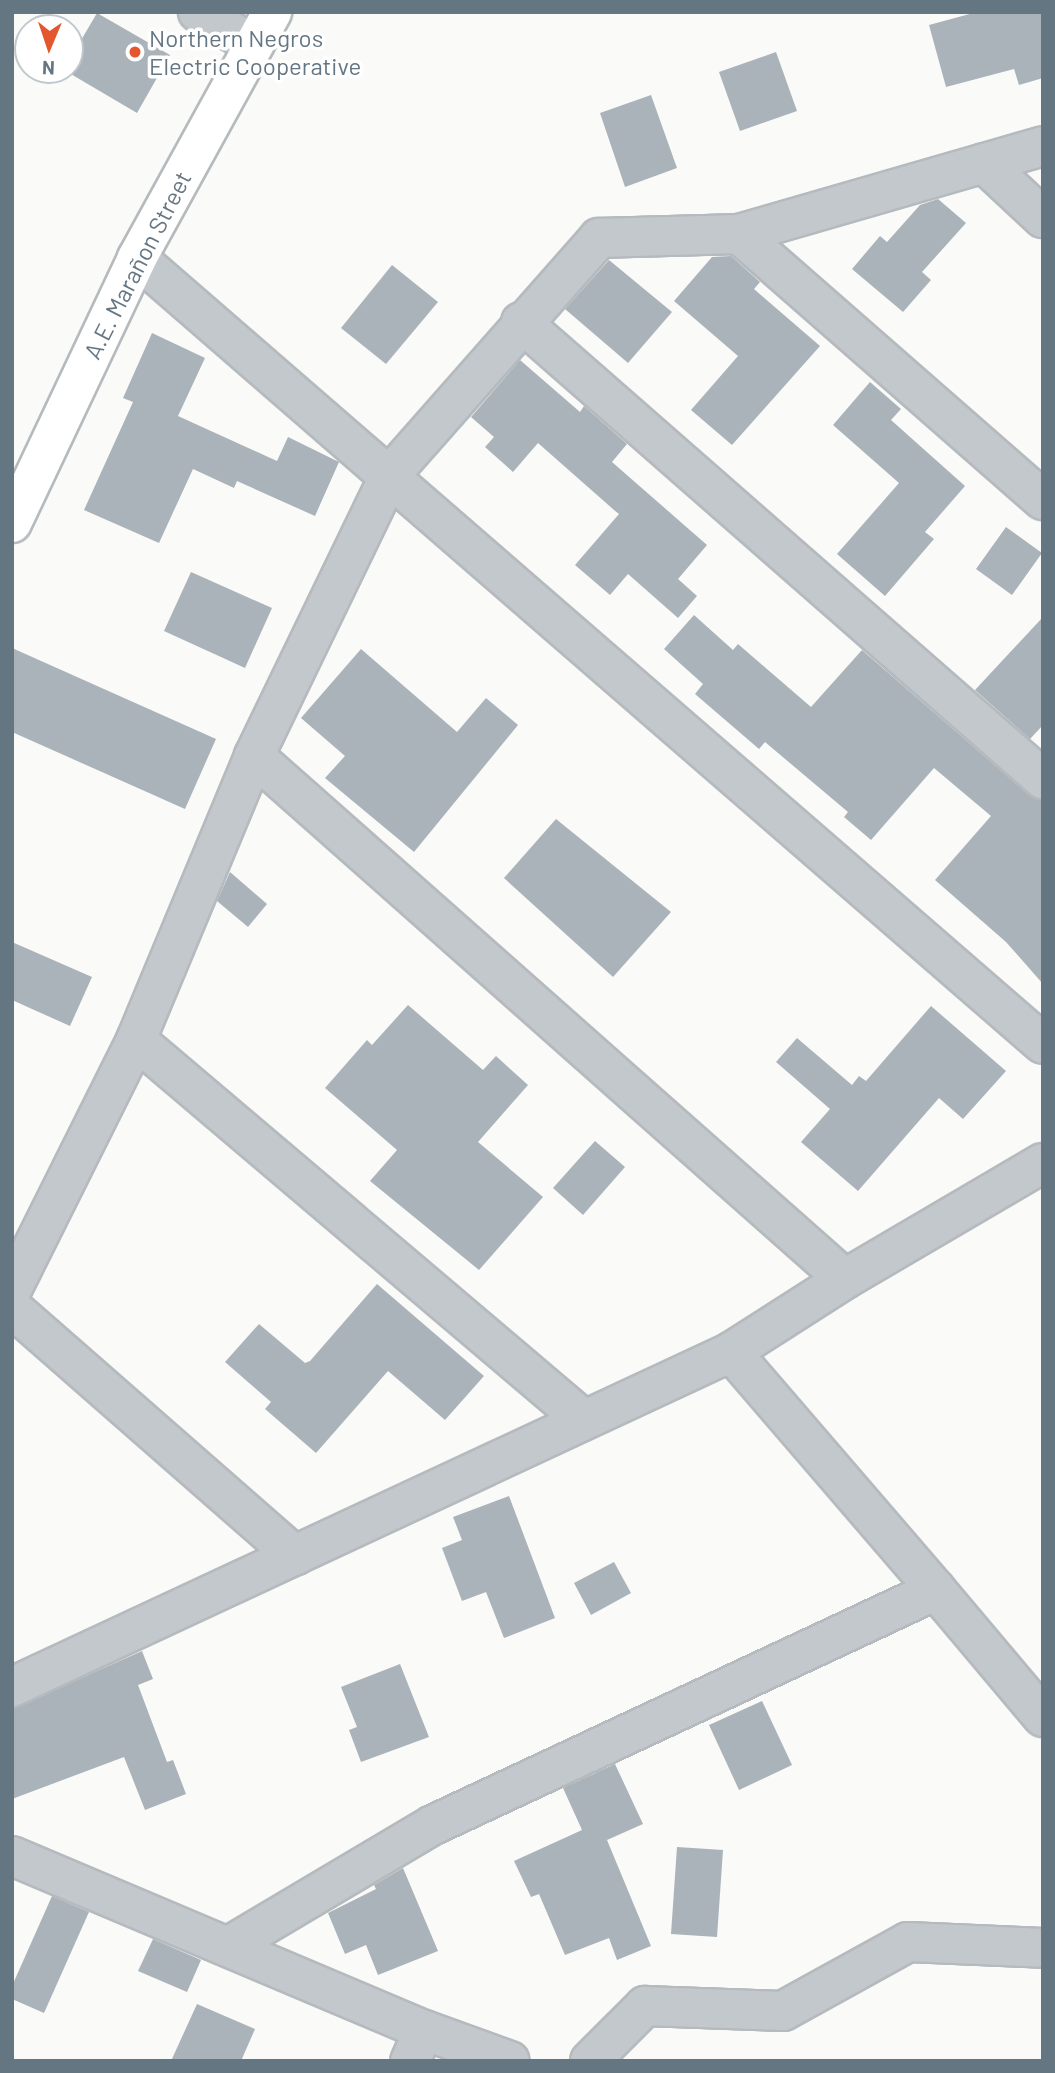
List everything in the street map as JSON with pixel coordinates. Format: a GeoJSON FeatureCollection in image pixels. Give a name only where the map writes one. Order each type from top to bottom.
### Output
{"type":"FeatureCollection","features":[{"type":"Feature","properties":{"kind":"main road","name":"A.E. Marañon Street"},"geometry":{"type":"LineString","coordinates":[[12,523],[137,258],[263,29]]}},
{"type":"Feature","properties":{"kind":"street"},"geometry":{"type":"LineString","coordinates":[[198,12],[263,29]]}},
{"type":"Feature","properties":{"kind":"street"},"geometry":{"type":"LineString","coordinates":[[12,1289],[136,1040],[254,756],[390,475],[521,322],[599,238],[739,234],[1043,146]]}},
{"type":"Feature","properties":{"kind":"street"},"geometry":{"type":"LineString","coordinates":[[984,163],[1043,218]]}},
{"type":"Feature","properties":{"kind":"street"},"geometry":{"type":"LineString","coordinates":[[739,234],[1043,500]]}},
{"type":"Feature","properties":{"kind":"street"},"geometry":{"type":"LineString","coordinates":[[137,258],[1043,1044]]}},
{"type":"Feature","properties":{"kind":"street"},"geometry":{"type":"LineString","coordinates":[[521,322],[1043,779]]}},
{"type":"Feature","properties":{"kind":"street"},"geometry":{"type":"LineString","coordinates":[[254,756],[845,1279]]}},
{"type":"Feature","properties":{"kind":"street"},"geometry":{"type":"LineString","coordinates":[[136,1040],[584,1420]]}},
{"type":"Feature","properties":{"kind":"street"},"geometry":{"type":"LineString","coordinates":[[12,1687],[731,1352],[845,1279],[1043,1163]]}},
{"type":"Feature","properties":{"kind":"street"},"geometry":{"type":"LineString","coordinates":[[12,1308],[295,1556]]}},
{"type":"Feature","properties":{"kind":"street"},"geometry":{"type":"LineString","coordinates":[[731,1352],[1043,1717]]}},
{"type":"Feature","properties":{"kind":"street"},"geometry":{"type":"LineString","coordinates":[[229,1946],[433,1825],[936,1590]]}},
{"type":"Feature","properties":{"kind":"street"},"geometry":{"type":"LineString","coordinates":[[12,1856],[229,1946],[417,2045],[510,2061]]}},
{"type":"Feature","properties":{"kind":"street"},"geometry":{"type":"LineString","coordinates":[[590,2061],[645,2006],[783,2011],[908,1942],[1043,1948]]}},
{"type":"Feature","properties":{"kind":"building"},"geometry":{"type":"Polygon","coordinates":[[[977,12],[1043,12],[1043,78],[1019,85],[1014,69],[946,87],[929,25],[977,12]]]}},
{"type":"Feature","properties":{"kind":"building"},"geometry":{"type":"Polygon","coordinates":[[[97,13],[170,55],[137,113],[84,82],[84,35],[97,13]]]}},
{"type":"Feature","properties":{"kind":"building"},"geometry":{"type":"Polygon","coordinates":[[[776,52],[797,111],[740,131],[719,72],[776,52]]]}},
{"type":"Feature","properties":{"kind":"building"},"geometry":{"type":"Polygon","coordinates":[[[651,95],[677,168],[625,187],[600,113],[651,95]]]}},
{"type":"Feature","properties":{"kind":"building"},"geometry":{"type":"Polygon","coordinates":[[[938,199],[966,223],[922,272],[931,280],[903,312],[852,269],[880,236],[887,242],[920,205],[938,199]]]}},
{"type":"Feature","properties":{"kind":"building"},"geometry":{"type":"Polygon","coordinates":[[[731,256],[760,282],[754,289],[820,346],[732,445],[691,410],[738,356],[674,301],[712,257],[731,256]]]}},
{"type":"Feature","properties":{"kind":"building"},"geometry":{"type":"Polygon","coordinates":[[[609,260],[672,312],[628,363],[565,309],[609,260]]]}},
{"type":"Feature","properties":{"kind":"building"},"geometry":{"type":"Polygon","coordinates":[[[392,265],[438,302],[386,364],[341,328],[392,265]]]}},
{"type":"Feature","properties":{"kind":"building"},"geometry":{"type":"Polygon","coordinates":[[[152,333],[205,358],[178,416],[277,461],[288,437],[339,462],[315,516],[237,481],[234,488],[193,469],[159,543],[84,510],[133,402],[123,398],[152,333]]]}},
{"type":"Feature","properties":{"kind":"building"},"geometry":{"type":"Polygon","coordinates":[[[520,360],[580,412],[584,406],[627,444],[612,462],[707,545],[678,579],[697,596],[678,618],[628,574],[610,595],[575,565],[619,514],[538,443],[513,472],[485,447],[494,437],[471,417],[520,360]]]}},
{"type":"Feature","properties":{"kind":"building"},"geometry":{"type":"Polygon","coordinates":[[[870,382],[901,409],[891,420],[965,486],[925,532],[934,539],[885,596],[837,554],[899,483],[833,425],[870,382]]]}},
{"type":"Feature","properties":{"kind":"building"},"geometry":{"type":"Polygon","coordinates":[[[1006,527],[1042,553],[1012,595],[976,569],[1006,527]]]}},
{"type":"Feature","properties":{"kind":"building"},"geometry":{"type":"Polygon","coordinates":[[[191,572],[272,608],[245,668],[164,631],[191,572]]]}},
{"type":"Feature","properties":{"kind":"building"},"geometry":{"type":"Polygon","coordinates":[[[694,615],[733,650],[738,644],[811,707],[862,650],[1029,795],[1043,800],[1043,984],[1006,942],[935,880],[991,816],[934,768],[871,840],[844,817],[848,812],[765,742],[759,749],[695,694],[703,684],[664,649],[694,615]]]}},
{"type":"Feature","properties":{"kind":"building"},"geometry":{"type":"Polygon","coordinates":[[[1043,617],[1043,725],[1030,739],[975,690],[1043,617]]]}},
{"type":"Feature","properties":{"kind":"building"},"geometry":{"type":"Polygon","coordinates":[[[12,648],[216,739],[185,809],[12,732],[12,648]]]}},
{"type":"Feature","properties":{"kind":"building"},"geometry":{"type":"Polygon","coordinates":[[[361,649],[457,732],[486,698],[518,725],[414,852],[325,778],[345,756],[301,718],[361,649]]]}},
{"type":"Feature","properties":{"kind":"building"},"geometry":{"type":"Polygon","coordinates":[[[556,819],[671,912],[613,977],[504,878],[556,819]]]}},
{"type":"Feature","properties":{"kind":"building"},"geometry":{"type":"Polygon","coordinates":[[[230,872],[267,904],[248,927],[217,901],[230,872]]]}},
{"type":"Feature","properties":{"kind":"building"},"geometry":{"type":"Polygon","coordinates":[[[12,942],[92,977],[70,1026],[12,1000],[12,942]]]}},
{"type":"Feature","properties":{"kind":"building"},"geometry":{"type":"Polygon","coordinates":[[[408,1005],[483,1070],[496,1056],[528,1085],[478,1142],[543,1197],[479,1270],[370,1181],[397,1150],[325,1088],[367,1040],[372,1045],[408,1005]]]}},
{"type":"Feature","properties":{"kind":"building"},"geometry":{"type":"Polygon","coordinates":[[[931,1006],[1006,1071],[963,1119],[939,1098],[858,1191],[801,1142],[830,1109],[776,1062],[797,1038],[852,1085],[859,1076],[866,1081],[931,1006]]]}},
{"type":"Feature","properties":{"kind":"building"},"geometry":{"type":"Polygon","coordinates":[[[595,1141],[625,1167],[583,1215],[553,1188],[595,1141]]]}},
{"type":"Feature","properties":{"kind":"building"},"geometry":{"type":"Polygon","coordinates":[[[377,1284],[484,1376],[445,1420],[388,1371],[316,1453],[265,1409],[271,1402],[225,1362],[259,1324],[305,1363],[310,1361],[377,1284]]]}},
{"type":"Feature","properties":{"kind":"building"},"geometry":{"type":"Polygon","coordinates":[[[509,1496],[555,1618],[504,1638],[486,1592],[462,1601],[442,1548],[462,1540],[453,1517],[509,1496]]]}},
{"type":"Feature","properties":{"kind":"building"},"geometry":{"type":"Polygon","coordinates":[[[614,1562],[631,1593],[591,1615],[574,1583],[614,1562]]]}},
{"type":"Feature","properties":{"kind":"building"},"geometry":{"type":"Polygon","coordinates":[[[142,1651],[153,1679],[138,1685],[167,1762],[173,1760],[186,1794],[145,1810],[124,1757],[12,1799],[12,1709],[142,1651]]]}},
{"type":"Feature","properties":{"kind":"building"},"geometry":{"type":"Polygon","coordinates":[[[400,1664],[429,1737],[361,1762],[349,1730],[357,1727],[341,1687],[400,1664]]]}},
{"type":"Feature","properties":{"kind":"building"},"geometry":{"type":"Polygon","coordinates":[[[762,1701],[792,1765],[739,1790],[709,1725],[762,1701]]]}},
{"type":"Feature","properties":{"kind":"building"},"geometry":{"type":"Polygon","coordinates":[[[615,1764],[643,1824],[607,1840],[651,1946],[617,1960],[609,1938],[565,1955],[539,1894],[531,1897],[514,1861],[582,1830],[563,1788],[615,1764]]]}},
{"type":"Feature","properties":{"kind":"building"},"geometry":{"type":"Polygon","coordinates":[[[677,1847],[723,1850],[717,1937],[671,1934],[677,1847]]]}},
{"type":"Feature","properties":{"kind":"building"},"geometry":{"type":"Polygon","coordinates":[[[403,1868],[438,1951],[378,1975],[366,1945],[345,1954],[328,1913],[376,1889],[374,1885],[403,1868]]]}},
{"type":"Feature","properties":{"kind":"building"},"geometry":{"type":"Polygon","coordinates":[[[52,1896],[89,1912],[44,2013],[12,1999],[12,1986],[52,1896]]]}},
{"type":"Feature","properties":{"kind":"building"},"geometry":{"type":"Polygon","coordinates":[[[153,1939],[201,1960],[187,1992],[138,1971],[153,1939]]]}},
{"type":"Feature","properties":{"kind":"building"},"geometry":{"type":"Polygon","coordinates":[[[197,2004],[255,2029],[241,2061],[171,2061],[197,2004]]]}},
{"type":"Feature","properties":{"kind":"place","name":"Northern Negros Electric Cooperative"},"geometry":{"type":"Point","coordinates":[135,52]}}]}
